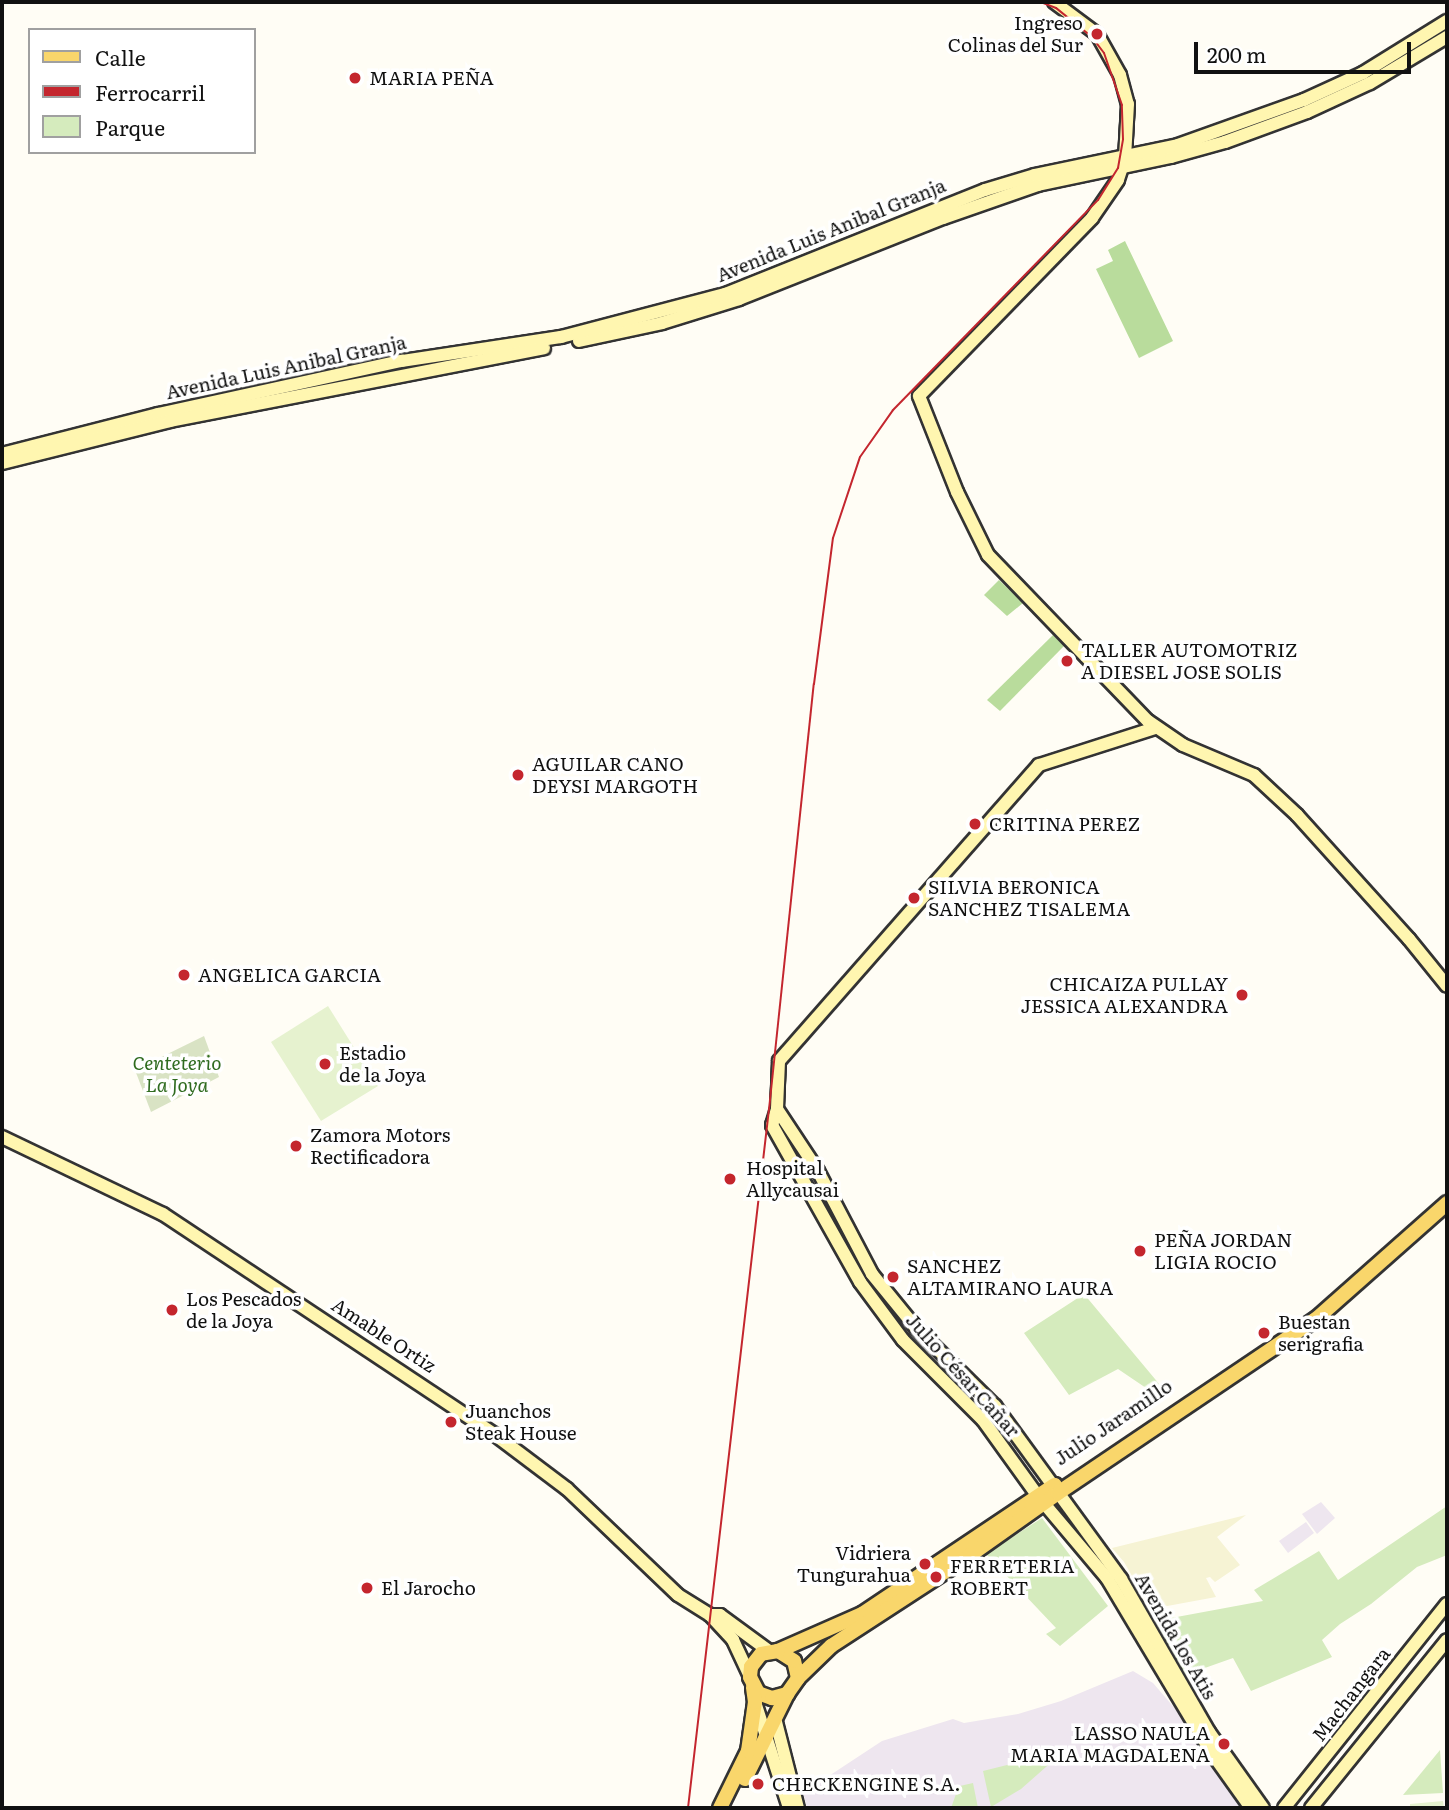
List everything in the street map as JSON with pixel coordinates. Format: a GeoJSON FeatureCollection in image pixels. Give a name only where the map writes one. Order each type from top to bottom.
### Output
{"type":"FeatureCollection","features":[{"type":"Feature","properties":{"kind":"main road","name":"Julio Jaramillo"},"geometry":{"type":"LineString","coordinates":[[1056,1489],[1303,1319],[1447,1193]]}},
{"type":"Feature","properties":{"kind":"main road","name":"Julio Jaramillo"},"geometry":{"type":"LineString","coordinates":[[751,1681],[755,1660],[862,1614],[1316,1319],[1447,1203]]}},
{"type":"Feature","properties":{"kind":"main road","name":"Julio Jaramillo"},"geometry":{"type":"LineString","coordinates":[[730,1808],[798,1678],[831,1646],[960,1562],[1041,1499]]}},
{"type":"Feature","properties":{"kind":"main road"},"geometry":{"type":"LineString","coordinates":[[774,1651],[793,1661],[798,1678]]}},
{"type":"Feature","properties":{"kind":"main road"},"geometry":{"type":"LineString","coordinates":[[751,1681],[765,1697],[780,1698],[788,1694]]}},
{"type":"Feature","properties":{"kind":"main road"},"geometry":{"type":"LineString","coordinates":[[720,1808],[748,1751],[755,1702],[751,1681]]}},
{"type":"Feature","properties":{"kind":"street"},"geometry":{"type":"LineString","coordinates":[[1054,2],[1097,34],[1120,75],[1128,104],[1124,162],[1118,180],[1092,218],[919,396],[957,492],[988,555],[1155,728],[1183,745],[1254,775],[1297,815],[1409,939],[1447,986]]}},
{"type":"Feature","properties":{"kind":"street","name":"Avenida Luis Anibal Granja"},"geometry":{"type":"LineString","coordinates":[[2,463],[170,421],[662,323],[739,299],[990,200],[1178,145],[1304,100],[1363,73],[1447,21]]}},
{"type":"Feature","properties":{"kind":"street","name":"Avenida Luis Anibal Granja"},"geometry":{"type":"LineString","coordinates":[[2,454],[158,414],[402,361],[561,337],[744,288],[985,190],[1035,175],[1171,157],[1225,142],[1307,113],[1370,83],[1447,37]]}},
{"type":"Feature","properties":{"kind":"street"},"geometry":{"type":"LineString","coordinates":[[777,1109],[779,1061],[1039,765],[1155,728]]}},
{"type":"Feature","properties":{"kind":"street","name":"Julio César Cañar"},"geometry":{"type":"LineString","coordinates":[[777,1109],[772,1125],[860,1282],[903,1340],[983,1420],[1041,1499]]}},
{"type":"Feature","properties":{"kind":"street","name":"Julio César Cañar"},"geometry":{"type":"LineString","coordinates":[[777,1109],[818,1171],[872,1274],[916,1328],[995,1406],[1056,1489]]}},
{"type":"Feature","properties":{"kind":"street","name":"Amable Ortiz"},"geometry":{"type":"LineString","coordinates":[[2,1137],[163,1214],[443,1397],[567,1489],[662,1582],[686,1602],[710,1615],[733,1640],[751,1681]]}},
{"type":"Feature","properties":{"kind":"street","name":"Avenida los Atis"},"geometry":{"type":"LineString","coordinates":[[1056,1489],[1121,1579],[1209,1732],[1263,1808]]}},
{"type":"Feature","properties":{"kind":"street","name":"Avenida los Atis"},"geometry":{"type":"LineString","coordinates":[[1041,1499],[1114,1588],[1211,1752],[1251,1808]]}},
{"type":"Feature","properties":{"kind":"street","name":"Machangara"},"geometry":{"type":"LineString","coordinates":[[1284,1808],[1447,1604]]}},
{"type":"Feature","properties":{"kind":"street","name":"Amable Ortiz"},"geometry":{"type":"LineString","coordinates":[[710,1615],[720,1615],[774,1651]]}},
{"type":"Feature","properties":{"kind":"street","name":"Machangara"},"geometry":{"type":"LineString","coordinates":[[1311,1808],[1447,1640]]}},
{"type":"Feature","properties":{"kind":"street"},"geometry":{"type":"LineString","coordinates":[[755,1702],[789,1808]]}},
{"type":"Feature","properties":{"kind":"street"},"geometry":{"type":"LineString","coordinates":[[776,1722],[799,1808]]}},
{"type":"Feature","properties":{"kind":"shaded area"},"geometry":{"type":"Polygon","coordinates":[[[1321,1502],[1335,1518],[1317,1534],[1302,1514],[1321,1502]]]}},
{"type":"Feature","properties":{"kind":"shaded area"},"geometry":{"type":"Polygon","coordinates":[[[1246,1515],[1217,1537],[1240,1565],[1215,1582],[1210,1577],[1206,1578],[1216,1597],[1151,1609],[1124,1562],[1112,1548],[1246,1515]]]}},
{"type":"Feature","properties":{"kind":"shaded area"},"geometry":{"type":"Polygon","coordinates":[[[1306,1522],[1314,1533],[1288,1553],[1279,1541],[1306,1522]]]}},
{"type":"Feature","properties":{"kind":"shaded area"},"geometry":{"type":"Polygon","coordinates":[[[1133,1671],[1153,1683],[1190,1726],[1243,1808],[807,1808],[803,1793],[882,1741],[953,1719],[964,1723],[1018,1714],[1061,1701],[1133,1671]]]}},
{"type":"Feature","properties":{"kind":"green space"},"geometry":{"type":"Polygon","coordinates":[[[1125,241],[1173,341],[1139,358],[1096,269],[1113,261],[1108,250],[1125,241]]]}},
{"type":"Feature","properties":{"kind":"green space"},"geometry":{"type":"Polygon","coordinates":[[[999,580],[1023,603],[1007,616],[984,595],[999,580]]]}},
{"type":"Feature","properties":{"kind":"green space"},"geometry":{"type":"Polygon","coordinates":[[[1053,635],[1064,646],[1000,711],[987,700],[1053,635]]]}},
{"type":"Feature","properties":{"kind":"green space","name":"Estadio de la Joya"},"geometry":{"type":"Polygon","coordinates":[[[328,1006],[378,1086],[321,1121],[271,1042],[328,1006]]]}},
{"type":"Feature","properties":{"kind":"green space","name":"Centeterio La Joya"},"geometry":{"type":"Polygon","coordinates":[[[204,1036],[219,1077],[151,1112],[135,1070],[204,1036]]]}},
{"type":"Feature","properties":{"kind":"green space"},"geometry":{"type":"Polygon","coordinates":[[[1084,1294],[1160,1385],[1149,1390],[1118,1369],[1069,1395],[1024,1333],[1084,1294]]]}},
{"type":"Feature","properties":{"kind":"green space"},"geometry":{"type":"Polygon","coordinates":[[[1447,1506],[1447,1555],[1417,1567],[1371,1604],[1340,1624],[1322,1640],[1332,1657],[1251,1691],[1233,1658],[1185,1675],[1155,1621],[1263,1601],[1254,1590],[1319,1551],[1338,1580],[1447,1506]]]}},
{"type":"Feature","properties":{"kind":"green space"},"geometry":{"type":"Polygon","coordinates":[[[1042,1518],[1108,1606],[1060,1646],[1046,1634],[1056,1628],[986,1554],[1042,1518]]]}},
{"type":"Feature","properties":{"kind":"green space"},"geometry":{"type":"Polygon","coordinates":[[[1060,1746],[1063,1752],[1021,1789],[991,1807],[983,1771],[1011,1764],[1009,1758],[1060,1746]]]}},
{"type":"Feature","properties":{"kind":"green space"},"geometry":{"type":"Polygon","coordinates":[[[1440,1750],[1443,1793],[1403,1795],[1440,1750]]]}},
{"type":"Feature","properties":{"kind":"green space"},"geometry":{"type":"Polygon","coordinates":[[[973,1783],[978,1808],[951,1808],[956,1794],[950,1792],[951,1788],[973,1783]]]}},
{"type":"Feature","properties":{"kind":"green space"},"geometry":{"type":"Polygon","coordinates":[[[1443,1801],[1444,1808],[1410,1808],[1410,1804],[1443,1801]]]}},
{"type":"Feature","properties":{"kind":"railway"},"geometry":{"type":"LineString","coordinates":[[688,1808],[770,1100],[814,684],[833,538],[860,457],[893,410],[1098,200],[1118,168],[1123,139],[1122,105],[1104,53],[1092,37],[1056,8],[1040,2]]}},
{"type":"Feature","properties":{"kind":"place","name":"Ingreso Colinas del Sur"},"geometry":{"type":"Point","coordinates":[1097,34]}},
{"type":"Feature","properties":{"kind":"place","name":"MARIA PEÑA"},"geometry":{"type":"Point","coordinates":[355,78]}},
{"type":"Feature","properties":{"kind":"place","name":"TALLER AUTOMOTRIZ A DIESEL JOSE SOLIS"},"geometry":{"type":"Point","coordinates":[1067,661]}},
{"type":"Feature","properties":{"kind":"place","name":"AGUILAR CANO DEYSI MARGOTH"},"geometry":{"type":"Point","coordinates":[518,775]}},
{"type":"Feature","properties":{"kind":"place","name":"CRITINA PEREZ"},"geometry":{"type":"Point","coordinates":[975,824]}},
{"type":"Feature","properties":{"kind":"place","name":"SILVIA BERONICA SANCHEZ TISALEMA"},"geometry":{"type":"Point","coordinates":[914,898]}},
{"type":"Feature","properties":{"kind":"place","name":"ANGELICA GARCIA"},"geometry":{"type":"Point","coordinates":[184,975]}},
{"type":"Feature","properties":{"kind":"place","name":"CHICAIZA PULLAY JESSICA ALEXANDRA"},"geometry":{"type":"Point","coordinates":[1242,995]}},
{"type":"Feature","properties":{"kind":"place","name":"Estadio de la Joya"},"geometry":{"type":"Point","coordinates":[325,1064]}},
{"type":"Feature","properties":{"kind":"place","name":"Zamora Motors Rectificadora"},"geometry":{"type":"Point","coordinates":[296,1146]}},
{"type":"Feature","properties":{"kind":"place","name":"Hospital Allycausai"},"geometry":{"type":"Point","coordinates":[730,1179]}},
{"type":"Feature","properties":{"kind":"place","name":"PEÑA JORDAN LIGIA ROCIO"},"geometry":{"type":"Point","coordinates":[1140,1251]}},
{"type":"Feature","properties":{"kind":"place","name":"SANCHEZ ALTAMIRANO LAURA"},"geometry":{"type":"Point","coordinates":[893,1277]}},
{"type":"Feature","properties":{"kind":"place","name":"Los Pescados de la Joya"},"geometry":{"type":"Point","coordinates":[172,1310]}},
{"type":"Feature","properties":{"kind":"place","name":"Buestan serigrafia"},"geometry":{"type":"Point","coordinates":[1264,1333]}},
{"type":"Feature","properties":{"kind":"place","name":"Juanchos Steak House"},"geometry":{"type":"Point","coordinates":[451,1422]}},
{"type":"Feature","properties":{"kind":"place","name":"Vidriera Tungurahua"},"geometry":{"type":"Point","coordinates":[925,1564]}},
{"type":"Feature","properties":{"kind":"place","name":"FERRETERIA ROBERT"},"geometry":{"type":"Point","coordinates":[936,1577]}},
{"type":"Feature","properties":{"kind":"place","name":"El Jarocho"},"geometry":{"type":"Point","coordinates":[367,1588]}},
{"type":"Feature","properties":{"kind":"place","name":"LASSO NAULA MARIA MAGDALENA"},"geometry":{"type":"Point","coordinates":[1224,1744]}},
{"type":"Feature","properties":{"kind":"place","name":"CHECKENGINE S.A."},"geometry":{"type":"Point","coordinates":[758,1784]}}]}
